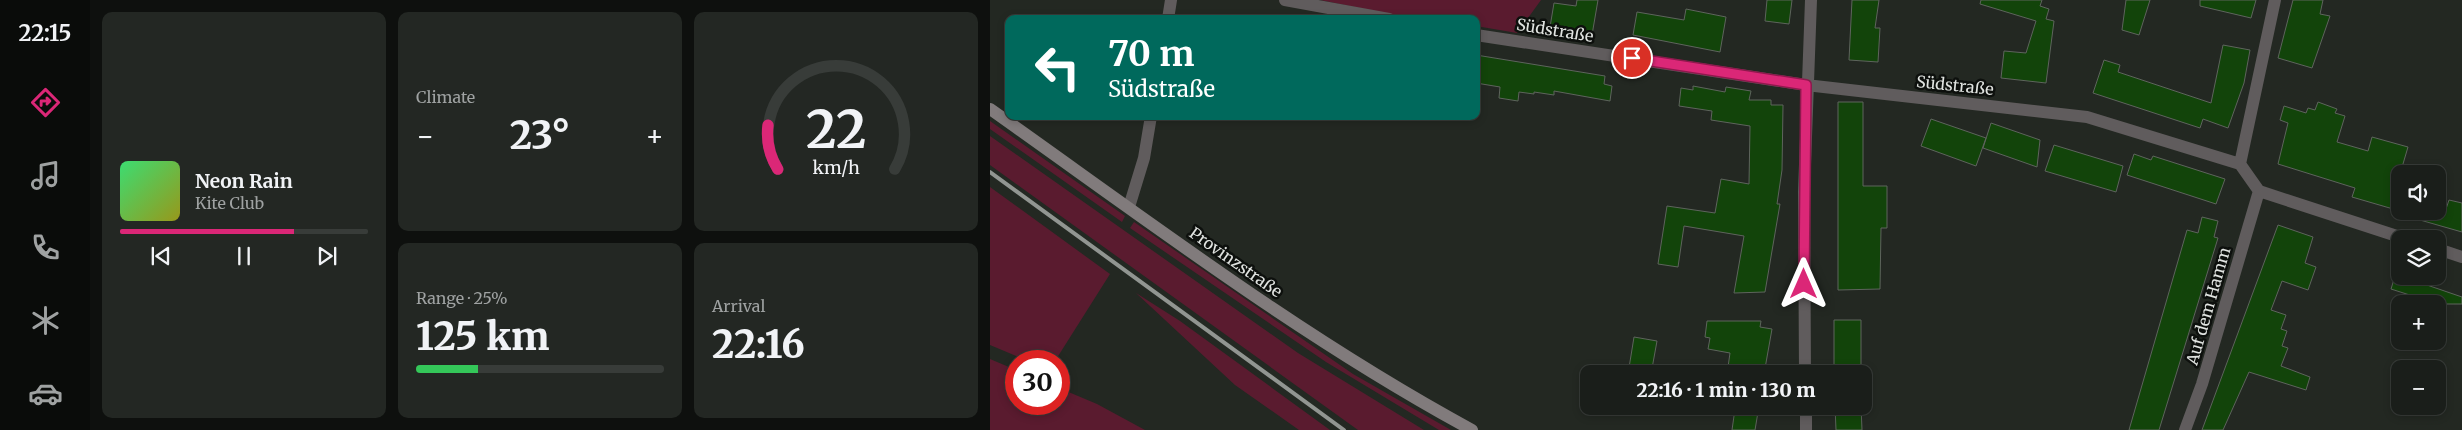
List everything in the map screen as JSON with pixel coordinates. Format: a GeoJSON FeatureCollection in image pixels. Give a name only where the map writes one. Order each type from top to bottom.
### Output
{"type":"FeatureCollection","features":[{"type":"Feature","properties":{"kind":"main road","name":"Provinzstraße"},"geometry":{"type":"LineString","coordinates":[[990,109],[1005,120]]}},
{"type":"Feature","properties":{"kind":"main road","name":"Provinzstraße"},"geometry":{"type":"LineString","coordinates":[[1005,120],[1248,291],[1409,395],[1472,430]]}},
{"type":"Feature","properties":{"kind":"street"},"geometry":{"type":"LineString","coordinates":[[1169,15],[1171,0]]}},
{"type":"Feature","properties":{"kind":"street"},"geometry":{"type":"LineString","coordinates":[[1285,0],[1367,15]]}},
{"type":"Feature","properties":{"kind":"street"},"geometry":{"type":"LineString","coordinates":[[1805,365],[1804,192],[1810,0]]}},
{"type":"Feature","properties":{"kind":"street"},"geometry":{"type":"LineString","coordinates":[[2275,0],[2240,164],[2259,191],[2391,234]]}},
{"type":"Feature","properties":{"kind":"street","name":"Südstraße"},"geometry":{"type":"LineString","coordinates":[[1480,36],[1806,85],[2069,113],[2124,127],[2240,164]]}},
{"type":"Feature","properties":{"kind":"street"},"geometry":{"type":"LineString","coordinates":[[1129,208],[1144,158],[1150,120]]}},
{"type":"Feature","properties":{"kind":"street","name":"Auf dem Hamm"},"geometry":{"type":"LineString","coordinates":[[2185,430],[2202,384],[2259,191]]}},
{"type":"Feature","properties":{"kind":"street"},"geometry":{"type":"LineString","coordinates":[[2446,252],[2462,257]]}},
{"type":"Feature","properties":{"kind":"street"},"geometry":{"type":"LineString","coordinates":[[1806,415],[1806,430]]}},
{"type":"Feature","properties":{"kind":"shaded area"},"geometry":{"type":"Polygon","coordinates":[[[1320,0],[1541,0],[1517,33],[1480,27],[1480,15],[1395,15],[1320,0]]]}},
{"type":"Feature","properties":{"kind":"shaded area"},"geometry":{"type":"Polygon","coordinates":[[[990,121],[1125,216],[1122,222],[990,129],[990,121]]]}},
{"type":"Feature","properties":{"kind":"shaded area"},"geometry":{"type":"Polygon","coordinates":[[[990,136],[1298,353],[1424,430],[1358,430],[990,165],[990,136]]]}},
{"type":"Feature","properties":{"kind":"shaded area"},"geometry":{"type":"Polygon","coordinates":[[[990,187],[1110,274],[1062,350],[1005,351],[990,345],[990,187]]]}},
{"type":"Feature","properties":{"kind":"shaded area"},"geometry":{"type":"Polygon","coordinates":[[[1134,222],[1353,374],[1451,430],[1439,430],[1326,362],[1130,228],[1134,222]]]}},
{"type":"Feature","properties":{"kind":"shaded area"},"geometry":{"type":"Polygon","coordinates":[[[1136,293],[1180,321],[1330,430],[1299,430],[1235,385],[1136,293]]]}},
{"type":"Feature","properties":{"kind":"shaded area"},"geometry":{"type":"Polygon","coordinates":[[[990,359],[1005,365],[1005,415],[1070,415],[1070,393],[1097,404],[1145,430],[990,430],[990,359]]]}},
{"type":"Feature","properties":{"kind":"building"},"geometry":{"type":"Polygon","coordinates":[[[1577,0],[1598,0],[1592,35],[1550,27],[1554,3],[1576,6],[1577,0]]]}},
{"type":"Feature","properties":{"kind":"building"},"geometry":{"type":"Polygon","coordinates":[[[1767,0],[1792,0],[1789,24],[1765,21],[1767,0]]]}},
{"type":"Feature","properties":{"kind":"building"},"geometry":{"type":"Polygon","coordinates":[[[1852,0],[1879,0],[1875,28],[1880,28],[1878,62],[1849,60],[1852,0]]]}},
{"type":"Feature","properties":{"kind":"building"},"geometry":{"type":"Polygon","coordinates":[[[1981,0],[2042,0],[2040,6],[2049,9],[2046,19],[2054,21],[2046,83],[2001,78],[2004,51],[2026,53],[2036,21],[1980,4],[1981,0]]]}},
{"type":"Feature","properties":{"kind":"building"},"geometry":{"type":"Polygon","coordinates":[[[2126,0],[2150,0],[2139,35],[2122,30],[2126,0]]]}},
{"type":"Feature","properties":{"kind":"building"},"geometry":{"type":"Polygon","coordinates":[[[2200,0],[2256,0],[2251,18],[2200,6],[2200,0]]]}},
{"type":"Feature","properties":{"kind":"building"},"geometry":{"type":"Polygon","coordinates":[[[2293,0],[2323,0],[2320,14],[2330,16],[2312,68],[2278,58],[2293,0]]]}},
{"type":"Feature","properties":{"kind":"building"},"geometry":{"type":"Polygon","coordinates":[[[1686,9],[1726,17],[1720,52],[1633,35],[1637,12],[1684,20],[1686,9]]]}},
{"type":"Feature","properties":{"kind":"building"},"geometry":{"type":"Polygon","coordinates":[[[2223,45],[2250,50],[2244,83],[2228,128],[2203,119],[2200,128],[2093,93],[2104,60],[2120,65],[2118,72],[2211,103],[2223,45]]]}},
{"type":"Feature","properties":{"kind":"building"},"geometry":{"type":"Polygon","coordinates":[[[1480,56],[1605,76],[1604,84],[1612,86],[1610,101],[1554,91],[1554,95],[1519,92],[1518,101],[1499,98],[1500,87],[1480,84],[1480,56]]]}},
{"type":"Feature","properties":{"kind":"building"},"geometry":{"type":"Polygon","coordinates":[[[1693,86],[1725,92],[1726,87],[1751,91],[1749,100],[1771,100],[1771,105],[1783,105],[1782,170],[1777,204],[1780,204],[1765,292],[1734,293],[1744,236],[1684,226],[1678,267],[1658,264],[1667,206],[1715,213],[1721,179],[1749,184],[1750,126],[1711,120],[1712,111],[1679,106],[1681,88],[1693,90],[1693,86]]]}},
{"type":"Feature","properties":{"kind":"building"},"geometry":{"type":"Polygon","coordinates":[[[1838,102],[1863,102],[1863,186],[1887,186],[1887,228],[1881,228],[1880,289],[1838,290],[1838,102]]]}},
{"type":"Feature","properties":{"kind":"building"},"geometry":{"type":"Polygon","coordinates":[[[2318,102],[2337,109],[2335,113],[2345,116],[2337,142],[2368,151],[2372,137],[2408,147],[2403,165],[2391,165],[2391,208],[2352,197],[2355,188],[2278,164],[2288,123],[2280,120],[2284,106],[2306,113],[2308,108],[2315,110],[2318,102]]]}},
{"type":"Feature","properties":{"kind":"building"},"geometry":{"type":"Polygon","coordinates":[[[1931,119],[1986,138],[1976,166],[1921,146],[1931,119]]]}},
{"type":"Feature","properties":{"kind":"building"},"geometry":{"type":"Polygon","coordinates":[[[1991,123],[2040,140],[2037,167],[1983,148],[1991,123]]]}},
{"type":"Feature","properties":{"kind":"building"},"geometry":{"type":"Polygon","coordinates":[[[2054,145],[2123,166],[2116,192],[2045,171],[2054,145]]]}},
{"type":"Feature","properties":{"kind":"building"},"geometry":{"type":"Polygon","coordinates":[[[2134,154],[2151,160],[2153,156],[2225,179],[2216,204],[2127,175],[2134,154]]]}},
{"type":"Feature","properties":{"kind":"building"},"geometry":{"type":"Polygon","coordinates":[[[2449,200],[2462,203],[2462,232],[2420,220],[2446,220],[2446,209],[2449,200]]]}},
{"type":"Feature","properties":{"kind":"building"},"geometry":{"type":"Polygon","coordinates":[[[2202,217],[2218,221],[2214,237],[2218,238],[2159,430],[2129,430],[2187,230],[2198,233],[2202,217]]]}},
{"type":"Feature","properties":{"kind":"building"},"geometry":{"type":"Polygon","coordinates":[[[2278,225],[2313,237],[2305,263],[2316,267],[2308,290],[2282,281],[2271,310],[2286,315],[2281,329],[2287,331],[2282,346],[2288,348],[2281,366],[2310,377],[2306,390],[2249,372],[2223,430],[2202,430],[2278,225]]]}},
{"type":"Feature","properties":{"kind":"building"},"geometry":{"type":"Polygon","coordinates":[[[2392,285],[2427,285],[2462,297],[2462,304],[2446,304],[2446,295],[2410,295],[2391,289],[2392,285]]]}},
{"type":"Feature","properties":{"kind":"building"},"geometry":{"type":"Polygon","coordinates":[[[1834,320],[1861,320],[1861,365],[1834,365],[1834,320]]]}},
{"type":"Feature","properties":{"kind":"building"},"geometry":{"type":"Polygon","coordinates":[[[1707,321],[1761,321],[1760,327],[1772,329],[1766,365],[1728,365],[1730,353],[1708,349],[1710,338],[1705,337],[1707,321]]]}},
{"type":"Feature","properties":{"kind":"building"},"geometry":{"type":"Polygon","coordinates":[[[1634,337],[1657,341],[1653,365],[1629,365],[1634,337]]]}},
{"type":"Feature","properties":{"kind":"building"},"geometry":{"type":"Polygon","coordinates":[[[1734,415],[1758,415],[1755,430],[1732,430],[1734,415]]]}},
{"type":"Feature","properties":{"kind":"building"},"geometry":{"type":"Polygon","coordinates":[[[1835,415],[1861,415],[1862,430],[1836,430],[1835,415]]]}},
{"type":"Feature","properties":{"kind":"railway"},"geometry":{"type":"LineString","coordinates":[[990,172],[1344,430]]}},
{"type":"Feature","properties":{"kind":"route"},"geometry":{"type":"LineString","coordinates":[[1632,58],[1806,85],[1804,284]]}}]}
